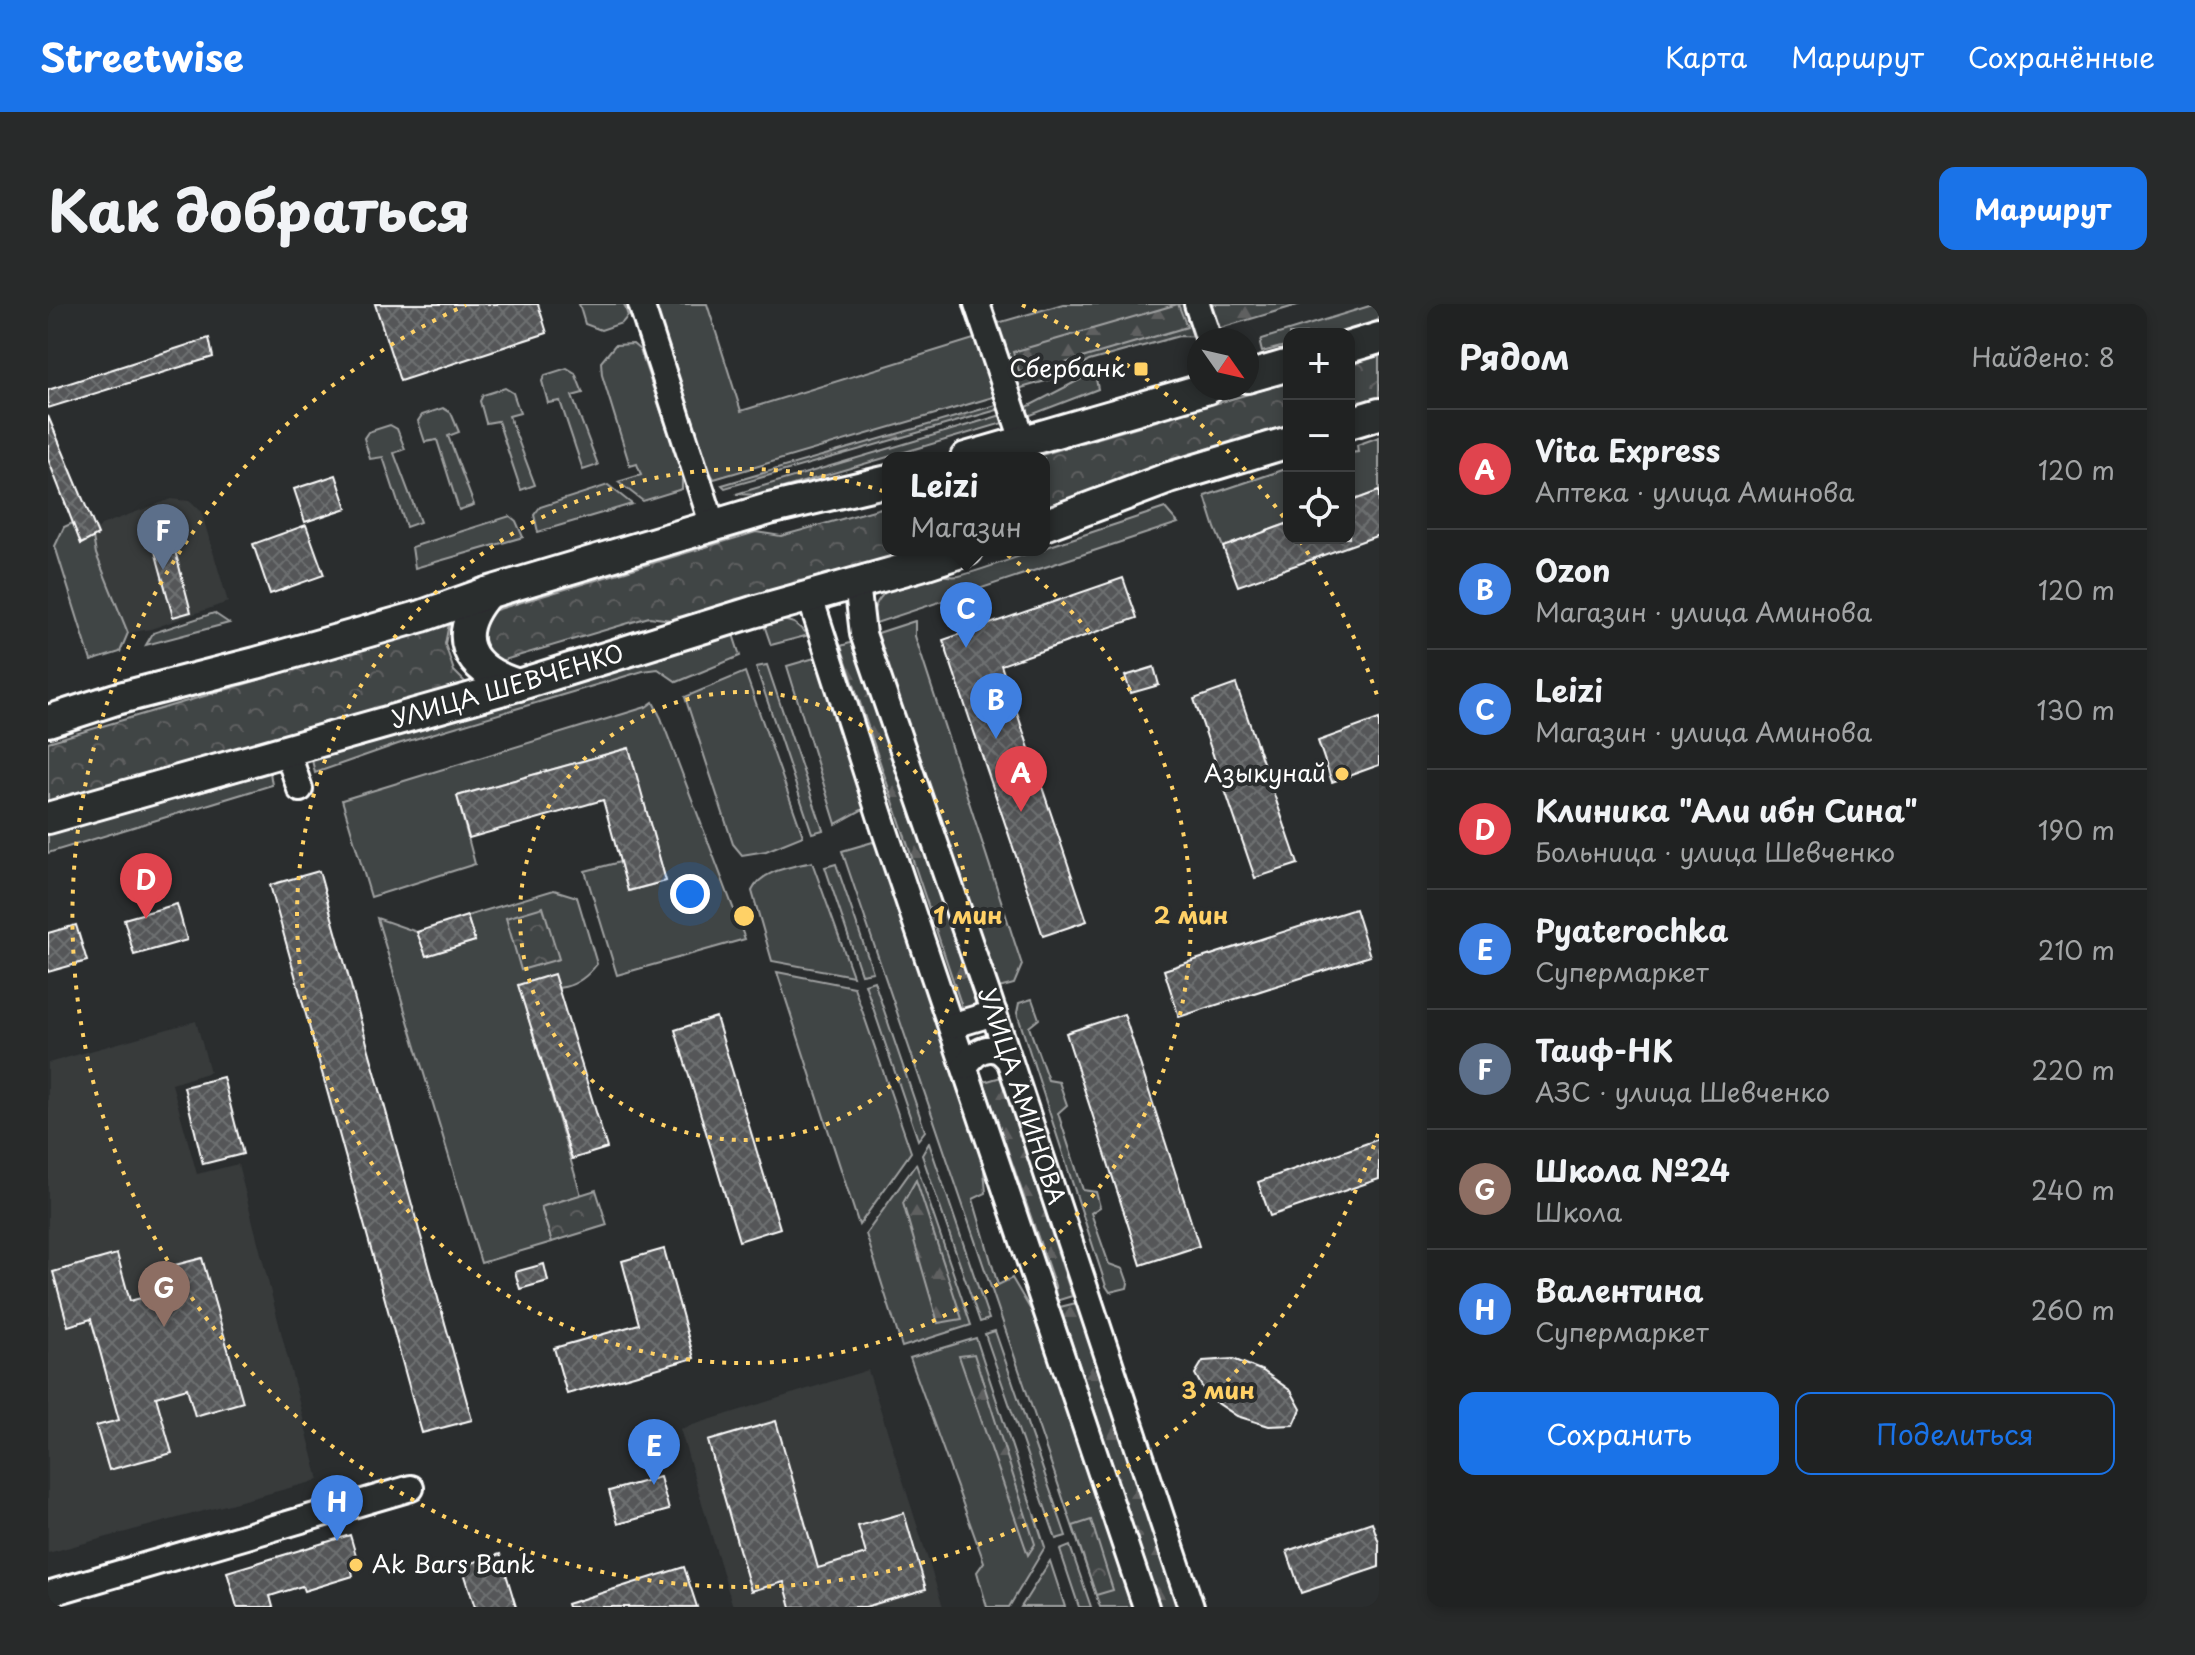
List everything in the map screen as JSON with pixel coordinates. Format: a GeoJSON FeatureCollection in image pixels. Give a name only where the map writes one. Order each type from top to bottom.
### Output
{"type":"FeatureCollection","features":[{"type":"Feature","properties":{"kind":"main road"},"geometry":{"type":"LineString","coordinates":[[1355,345],[1379,338]]}},
{"type":"Feature","properties":{"kind":"main road"},"geometry":{"type":"LineString","coordinates":[[1259,374],[1283,367]]}},
{"type":"Feature","properties":{"kind":"main road"},"geometry":{"type":"LineString","coordinates":[[985,452],[1187,394]]}},
{"type":"Feature","properties":{"kind":"main road"},"geometry":{"type":"LineString","coordinates":[[1355,421],[1379,414]]}},
{"type":"Feature","properties":{"kind":"main road"},"geometry":{"type":"LineString","coordinates":[[1050,523],[1169,478],[1283,444]]}},
{"type":"Feature","properties":{"kind":"main road"},"geometry":{"type":"LineString","coordinates":[[48,721],[116,699],[394,624],[769,509],[882,482]]}},
{"type":"Feature","properties":{"kind":"main road","name":"УЛИЦА ШЕВЧЕНКО"},"geometry":{"type":"LineString","coordinates":[[48,818],[518,685],[857,583],[926,558]]}},
{"type":"Feature","properties":{"kind":"main road"},"geometry":{"type":"LineString","coordinates":[[487,593],[469,619],[466,633],[469,648],[475,661],[486,671],[500,680],[518,685]]}},
{"type":"Feature","properties":{"kind":"street"},"geometry":{"type":"LineString","coordinates":[[641,304],[713,526]]}},
{"type":"Feature","properties":{"kind":"street"},"geometry":{"type":"LineString","coordinates":[[977,304],[1023,440]]}},
{"type":"Feature","properties":{"kind":"street"},"geometry":{"type":"LineString","coordinates":[[1197,304],[1205,328]]}},
{"type":"Feature","properties":{"kind":"street","name":"УЛИЦА АМИНОВА"},"geometry":{"type":"LineString","coordinates":[[857,583],[863,634],[994,1013],[1191,1607]]}},
{"type":"Feature","properties":{"kind":"street","name":"УЛИЦА АМИНОВА"},"geometry":{"type":"LineString","coordinates":[[810,597],[1146,1607]]}},
{"type":"Feature","properties":{"kind":"street"},"geometry":{"type":"LineString","coordinates":[[287,751],[300,789]]}},
{"type":"Feature","properties":{"kind":"street"},"geometry":{"type":"LineString","coordinates":[[951,1026],[994,1013]]}},
{"type":"Feature","properties":{"kind":"street"},"geometry":{"type":"LineString","coordinates":[[965,1067],[971,1056],[983,1050],[999,1050],[1009,1060]]}},
{"type":"Feature","properties":{"kind":"street"},"geometry":{"type":"LineString","coordinates":[[48,1594],[411,1488]]}},
{"type":"Feature","properties":{"kind":"shaded area"},"geometry":{"type":"Polygon","coordinates":[[[171,499],[189,501],[201,511],[228,602],[151,629],[128,633],[95,554],[93,536],[101,525],[171,499]]]}},
{"type":"Feature","properties":{"kind":"shaded area"},"geometry":{"type":"Polygon","coordinates":[[[196,1021],[210,1072],[172,1084],[197,1174],[238,1164],[319,1480],[48,1553],[48,1063],[196,1021]]]}},
{"type":"Feature","properties":{"kind":"shaded area"},"geometry":{"type":"Polygon","coordinates":[[[868,1370],[943,1607],[733,1607],[680,1429],[868,1370]]]}},
{"type":"Feature","properties":{"kind":"green space"},"geometry":{"type":"Polygon","coordinates":[[[579,304],[624,304],[628,316],[622,323],[601,330],[585,324],[579,304]]]}},
{"type":"Feature","properties":{"kind":"green space"},"geometry":{"type":"Polygon","coordinates":[[[654,304],[707,304],[741,411],[980,337],[1000,395],[714,479],[706,465],[654,304]]]}},
{"type":"Feature","properties":{"kind":"green space"},"geometry":{"type":"Polygon","coordinates":[[[1063,304],[1191,304],[1200,328],[1187,328],[1187,336],[1089,361],[1066,375],[1011,391],[991,325],[1063,304]]]}},
{"type":"Feature","properties":{"kind":"green space"},"geometry":{"type":"Polygon","coordinates":[[[1178,304],[1187,327],[1065,363],[1019,371],[1013,352],[1178,304]]]}},
{"type":"Feature","properties":{"kind":"green space"},"geometry":{"type":"Polygon","coordinates":[[[1209,304],[1301,304],[1220,328],[1217,328],[1209,304]]]}},
{"type":"Feature","properties":{"kind":"green space"},"geometry":{"type":"Polygon","coordinates":[[[1379,304],[1379,319],[1358,329],[1298,328],[1379,304]]]}},
{"type":"Feature","properties":{"kind":"green space"},"geometry":{"type":"Polygon","coordinates":[[[1283,333],[1283,347],[1262,352],[1262,339],[1283,333]]]}},
{"type":"Feature","properties":{"kind":"green space"},"geometry":{"type":"Polygon","coordinates":[[[633,344],[640,350],[682,473],[682,489],[643,501],[618,482],[641,475],[637,464],[630,466],[602,375],[601,362],[615,345],[633,344]]]}},
{"type":"Feature","properties":{"kind":"green space"},"geometry":{"type":"Polygon","coordinates":[[[1379,356],[1379,402],[1355,409],[1355,400],[1355,363],[1379,356]]]}},
{"type":"Feature","properties":{"kind":"green space"},"geometry":{"type":"Polygon","coordinates":[[[567,368],[575,373],[583,393],[572,396],[598,465],[583,470],[560,401],[548,403],[542,381],[545,375],[567,368]]]}},
{"type":"Feature","properties":{"kind":"green space"},"geometry":{"type":"Polygon","coordinates":[[[1095,374],[1098,389],[1023,418],[1021,410],[1095,374]]]}},
{"type":"Feature","properties":{"kind":"green space"},"geometry":{"type":"Polygon","coordinates":[[[1283,384],[1283,433],[1050,507],[1050,452],[1228,400],[1259,400],[1259,391],[1283,384]]]}},
{"type":"Feature","properties":{"kind":"green space"},"geometry":{"type":"Polygon","coordinates":[[[505,388],[513,393],[520,413],[509,416],[535,485],[521,490],[498,421],[486,423],[480,401],[483,395],[505,388]]]}},
{"type":"Feature","properties":{"kind":"green space"},"geometry":{"type":"Polygon","coordinates":[[[1003,403],[1004,408],[725,488],[722,485],[1003,403]]]}},
{"type":"Feature","properties":{"kind":"green space"},"geometry":{"type":"Polygon","coordinates":[[[443,408],[451,413],[459,432],[448,436],[474,505],[459,510],[437,440],[425,442],[418,421],[422,415],[443,408]]]}},
{"type":"Feature","properties":{"kind":"green space"},"geometry":{"type":"Polygon","coordinates":[[[1005,414],[1003,423],[905,452],[882,452],[882,459],[759,495],[736,494],[1005,414]]]}},
{"type":"Feature","properties":{"kind":"green space"},"geometry":{"type":"Polygon","coordinates":[[[390,425],[397,429],[405,449],[394,453],[420,522],[406,527],[383,457],[370,459],[364,438],[368,432],[390,425]]]}},
{"type":"Feature","properties":{"kind":"green space"},"geometry":{"type":"Polygon","coordinates":[[[1379,437],[1379,491],[1355,500],[1355,452],[1358,452],[1357,445],[1379,437]]]}},
{"type":"Feature","properties":{"kind":"green space"},"geometry":{"type":"Polygon","coordinates":[[[1283,470],[1283,525],[1223,547],[1205,496],[1283,470]]]}},
{"type":"Feature","properties":{"kind":"green space"},"geometry":{"type":"Polygon","coordinates":[[[608,485],[632,504],[538,532],[534,515],[540,507],[608,485]]]}},
{"type":"Feature","properties":{"kind":"green space"},"geometry":{"type":"Polygon","coordinates":[[[882,508],[882,556],[896,556],[679,621],[649,617],[501,661],[484,648],[480,626],[489,612],[756,532],[781,536],[882,508]]]}},
{"type":"Feature","properties":{"kind":"green space"},"geometry":{"type":"Polygon","coordinates":[[[1165,508],[1178,523],[873,624],[876,604],[898,582],[927,574],[959,576],[1020,556],[1050,556],[1050,546],[1165,508]]]}},
{"type":"Feature","properties":{"kind":"green space"},"geometry":{"type":"Polygon","coordinates":[[[510,516],[516,521],[523,537],[415,568],[412,547],[510,516]]]}},
{"type":"Feature","properties":{"kind":"green space"},"geometry":{"type":"Polygon","coordinates":[[[73,523],[93,537],[96,554],[128,633],[120,652],[91,661],[55,546],[64,527],[73,523]]]}},
{"type":"Feature","properties":{"kind":"green space"},"geometry":{"type":"Polygon","coordinates":[[[214,613],[229,623],[146,645],[153,633],[214,613]]]}},
{"type":"Feature","properties":{"kind":"green space"},"geometry":{"type":"Polygon","coordinates":[[[776,618],[794,623],[809,635],[771,645],[763,622],[776,618]]]}},
{"type":"Feature","properties":{"kind":"green space"},"geometry":{"type":"Polygon","coordinates":[[[915,621],[915,636],[1022,965],[1014,984],[995,989],[875,634],[915,621]]]}},
{"type":"Feature","properties":{"kind":"green space"},"geometry":{"type":"Polygon","coordinates":[[[449,624],[445,644],[454,671],[467,684],[48,802],[48,742],[449,624]]]}},
{"type":"Feature","properties":{"kind":"green space"},"geometry":{"type":"Polygon","coordinates":[[[732,631],[740,656],[677,682],[658,669],[643,671],[398,744],[315,773],[312,760],[383,740],[412,724],[732,631]]]}},
{"type":"Feature","properties":{"kind":"green space"},"geometry":{"type":"Polygon","coordinates":[[[856,641],[975,1008],[963,1010],[841,646],[856,641]]]}},
{"type":"Feature","properties":{"kind":"green space"},"geometry":{"type":"Polygon","coordinates":[[[818,657],[867,807],[836,824],[787,666],[818,657]]]}},
{"type":"Feature","properties":{"kind":"green space"},"geometry":{"type":"Polygon","coordinates":[[[767,665],[823,830],[812,833],[756,667],[767,665]]]}},
{"type":"Feature","properties":{"kind":"green space"},"geometry":{"type":"Polygon","coordinates":[[[745,672],[803,836],[766,851],[742,855],[733,844],[685,697],[745,672]]]}},
{"type":"Feature","properties":{"kind":"green space"},"geometry":{"type":"Polygon","coordinates":[[[653,702],[745,939],[617,975],[585,871],[620,862],[629,891],[666,881],[628,748],[457,796],[475,864],[371,897],[342,800],[646,707],[653,702]]]}},
{"type":"Feature","properties":{"kind":"green space"},"geometry":{"type":"Polygon","coordinates":[[[270,772],[272,785],[48,853],[48,827],[163,793],[189,796],[270,772]]]}},
{"type":"Feature","properties":{"kind":"green space"},"geometry":{"type":"Polygon","coordinates":[[[873,842],[881,850],[958,1092],[982,1147],[986,1193],[973,1199],[998,1285],[1012,1278],[1032,1312],[1134,1607],[1100,1607],[842,851],[873,842]]]}},
{"type":"Feature","properties":{"kind":"green space"},"geometry":{"type":"Polygon","coordinates":[[[812,862],[853,976],[772,961],[752,891],[762,878],[770,874],[812,862]]]}},
{"type":"Feature","properties":{"kind":"green space"},"geometry":{"type":"Polygon","coordinates":[[[836,864],[873,972],[861,974],[825,867],[836,864]]]}},
{"type":"Feature","properties":{"kind":"green space"},"geometry":{"type":"Polygon","coordinates":[[[554,890],[577,897],[597,964],[580,981],[571,985],[553,988],[519,986],[581,1195],[541,1207],[552,1242],[481,1263],[377,918],[417,932],[426,955],[475,941],[467,916],[554,890]]]}},
{"type":"Feature","properties":{"kind":"green space"},"geometry":{"type":"Polygon","coordinates":[[[543,907],[559,959],[521,970],[506,918],[543,907]]]}},
{"type":"Feature","properties":{"kind":"green space"},"geometry":{"type":"Polygon","coordinates":[[[777,972],[854,987],[911,1152],[859,1225],[777,972]]]}},
{"type":"Feature","properties":{"kind":"green space"},"geometry":{"type":"Polygon","coordinates":[[[874,981],[925,1131],[918,1140],[865,984],[874,981]]]}},
{"type":"Feature","properties":{"kind":"green space"},"geometry":{"type":"Polygon","coordinates":[[[1032,999],[1039,1019],[1029,1027],[1048,1080],[1059,1082],[1067,1105],[1058,1113],[1083,1190],[1096,1192],[1100,1207],[1091,1213],[1109,1264],[1123,1269],[1127,1288],[1110,1292],[1106,1286],[1017,1013],[1019,1003],[1032,999]]]}},
{"type":"Feature","properties":{"kind":"green space"},"geometry":{"type":"Polygon","coordinates":[[[1001,1077],[1072,1296],[1056,1301],[1055,1286],[984,1082],[1001,1077]]]}},
{"type":"Feature","properties":{"kind":"green space"},"geometry":{"type":"Polygon","coordinates":[[[929,1143],[989,1319],[980,1322],[922,1155],[929,1143]]]}},
{"type":"Feature","properties":{"kind":"green space"},"geometry":{"type":"Polygon","coordinates":[[[916,1164],[971,1325],[902,1347],[866,1234],[916,1164]]]}},
{"type":"Feature","properties":{"kind":"green space"},"geometry":{"type":"Polygon","coordinates":[[[916,1180],[962,1319],[938,1323],[903,1203],[916,1180]]]}},
{"type":"Feature","properties":{"kind":"green space"},"geometry":{"type":"Polygon","coordinates":[[[596,1190],[607,1225],[552,1242],[541,1207],[596,1190]]]}},
{"type":"Feature","properties":{"kind":"green space"},"geometry":{"type":"Polygon","coordinates":[[[1076,1303],[1177,1607],[1160,1607],[1060,1307],[1076,1303]]]}},
{"type":"Feature","properties":{"kind":"green space"},"geometry":{"type":"Polygon","coordinates":[[[995,1331],[1066,1536],[1056,1539],[985,1334],[995,1331]]]}},
{"type":"Feature","properties":{"kind":"green space"},"geometry":{"type":"Polygon","coordinates":[[[976,1338],[1045,1547],[1009,1607],[987,1607],[977,1572],[984,1562],[910,1358],[976,1338]]]}},
{"type":"Feature","properties":{"kind":"green space"},"geometry":{"type":"Polygon","coordinates":[[[974,1354],[1035,1544],[1028,1555],[959,1356],[974,1354]]]}},
{"type":"Feature","properties":{"kind":"green space"},"geometry":{"type":"Polygon","coordinates":[[[1091,1520],[1113,1590],[1096,1595],[1073,1526],[1091,1520]]]}},
{"type":"Feature","properties":{"kind":"green space"},"geometry":{"type":"Polygon","coordinates":[[[1070,1546],[1091,1607],[1079,1607],[1060,1550],[1070,1546]]]}},
{"type":"Feature","properties":{"kind":"green space"},"geometry":{"type":"Polygon","coordinates":[[[1050,1561],[1065,1607],[1021,1607],[1050,1561]]]}},
{"type":"Feature","properties":{"kind":"building"},"geometry":{"type":"Polygon","coordinates":[[[375,304],[538,304],[547,333],[400,381],[375,304]]]}},
{"type":"Feature","properties":{"kind":"building"},"geometry":{"type":"Polygon","coordinates":[[[209,338],[213,357],[48,408],[48,390],[209,338]]]}},
{"type":"Feature","properties":{"kind":"building"},"geometry":{"type":"Polygon","coordinates":[[[48,416],[98,535],[81,544],[48,459],[48,416]]]}},
{"type":"Feature","properties":{"kind":"building"},"geometry":{"type":"Polygon","coordinates":[[[336,475],[347,508],[305,522],[294,489],[336,475]]]}},
{"type":"Feature","properties":{"kind":"building"},"geometry":{"type":"Polygon","coordinates":[[[1379,491],[1379,535],[1355,544],[1355,500],[1379,491]]]}},
{"type":"Feature","properties":{"kind":"building"},"geometry":{"type":"Polygon","coordinates":[[[167,520],[191,612],[173,617],[148,525],[167,520]]]}},
{"type":"Feature","properties":{"kind":"building"},"geometry":{"type":"Polygon","coordinates":[[[306,525],[324,575],[270,594],[253,544],[306,525]]]}},
{"type":"Feature","properties":{"kind":"building"},"geometry":{"type":"Polygon","coordinates":[[[1283,525],[1283,544],[1354,544],[1238,586],[1223,547],[1283,525]]]}},
{"type":"Feature","properties":{"kind":"building"},"geometry":{"type":"Polygon","coordinates":[[[1123,578],[1137,618],[1001,665],[1087,921],[1043,936],[943,640],[1123,578]]]}},
{"type":"Feature","properties":{"kind":"building"},"geometry":{"type":"Polygon","coordinates":[[[1154,667],[1159,685],[1131,693],[1125,676],[1154,667]]]}},
{"type":"Feature","properties":{"kind":"building"},"geometry":{"type":"Polygon","coordinates":[[[1236,684],[1298,864],[1255,878],[1194,699],[1236,684]]]}},
{"type":"Feature","properties":{"kind":"building"},"geometry":{"type":"Polygon","coordinates":[[[1379,719],[1379,765],[1332,782],[1318,741],[1379,719]]]}},
{"type":"Feature","properties":{"kind":"building"},"geometry":{"type":"Polygon","coordinates":[[[629,748],[666,881],[628,891],[603,800],[469,838],[457,796],[629,748]]]}},
{"type":"Feature","properties":{"kind":"building"},"geometry":{"type":"Polygon","coordinates":[[[319,871],[472,1420],[422,1433],[270,885],[319,871]]]}},
{"type":"Feature","properties":{"kind":"building"},"geometry":{"type":"Polygon","coordinates":[[[177,904],[187,940],[134,955],[124,919],[177,904]]]}},
{"type":"Feature","properties":{"kind":"building"},"geometry":{"type":"Polygon","coordinates":[[[1355,909],[1370,956],[1179,1017],[1164,970],[1355,909]]]}},
{"type":"Feature","properties":{"kind":"building"},"geometry":{"type":"Polygon","coordinates":[[[467,916],[475,941],[426,956],[417,932],[467,916]]]}},
{"type":"Feature","properties":{"kind":"building"},"geometry":{"type":"Polygon","coordinates":[[[76,925],[87,961],[48,972],[48,933],[76,925]]]}},
{"type":"Feature","properties":{"kind":"building"},"geometry":{"type":"Polygon","coordinates":[[[554,974],[607,1148],[572,1159],[518,985],[554,974]]]}},
{"type":"Feature","properties":{"kind":"building"},"geometry":{"type":"Polygon","coordinates":[[[1124,1014],[1199,1246],[1141,1265],[1066,1033],[1124,1014]]]}},
{"type":"Feature","properties":{"kind":"building"},"geometry":{"type":"Polygon","coordinates":[[[716,1017],[780,1228],[739,1241],[675,1030],[716,1017]]]}},
{"type":"Feature","properties":{"kind":"building"},"geometry":{"type":"Polygon","coordinates":[[[223,1077],[243,1154],[203,1164],[184,1087],[223,1077]]]}},
{"type":"Feature","properties":{"kind":"building"},"geometry":{"type":"Polygon","coordinates":[[[1379,1139],[1379,1179],[1270,1216],[1258,1182],[1379,1139]]]}},
{"type":"Feature","properties":{"kind":"building"},"geometry":{"type":"Polygon","coordinates":[[[664,1249],[694,1358],[567,1394],[554,1348],[639,1324],[622,1261],[664,1249]]]}},
{"type":"Feature","properties":{"kind":"building"},"geometry":{"type":"Polygon","coordinates":[[[117,1254],[130,1301],[163,1292],[156,1270],[202,1258],[243,1402],[195,1416],[187,1388],[156,1397],[172,1453],[109,1470],[96,1426],[119,1420],[91,1319],[68,1326],[53,1272],[117,1254]]]}},
{"type":"Feature","properties":{"kind":"building"},"geometry":{"type":"Polygon","coordinates":[[[544,1264],[548,1281],[520,1289],[515,1272],[544,1264]]]}},
{"type":"Feature","properties":{"kind":"building"},"geometry":{"type":"Polygon","coordinates":[[[1233,1359],[1263,1371],[1291,1391],[1301,1409],[1294,1425],[1269,1426],[1237,1416],[1207,1396],[1195,1374],[1203,1361],[1233,1359]]]}},
{"type":"Feature","properties":{"kind":"building"},"geometry":{"type":"Polygon","coordinates":[[[776,1421],[818,1568],[866,1554],[858,1526],[904,1513],[926,1589],[865,1607],[791,1607],[784,1582],[751,1591],[708,1441],[776,1421]]]}},
{"type":"Feature","properties":{"kind":"building"},"geometry":{"type":"Polygon","coordinates":[[[660,1477],[669,1510],[618,1524],[609,1491],[660,1477]]]}},
{"type":"Feature","properties":{"kind":"building"},"geometry":{"type":"Polygon","coordinates":[[[1372,1522],[1379,1543],[1379,1567],[1301,1593],[1287,1551],[1372,1522]]]}},
{"type":"Feature","properties":{"kind":"building"},"geometry":{"type":"Polygon","coordinates":[[[350,1535],[360,1569],[352,1571],[353,1576],[304,1591],[302,1586],[270,1596],[273,1607],[237,1607],[227,1572],[350,1535]]]}},
{"type":"Feature","properties":{"kind":"building"},"geometry":{"type":"Polygon","coordinates":[[[500,1554],[516,1607],[475,1607],[462,1566],[500,1554]]]}},
{"type":"Feature","properties":{"kind":"building"},"geometry":{"type":"Polygon","coordinates":[[[684,1567],[697,1607],[568,1607],[567,1604],[684,1567]]]}},
{"type":"Feature","properties":{"kind":"place","name":"Сбербанк"},"geometry":{"type":"Point","coordinates":[1141,369]}},
{"type":"Feature","properties":{"kind":"place","name":"Таиф-НК"},"geometry":{"type":"Point","coordinates":[163,570]}},
{"type":"Feature","properties":{"kind":"place","name":"Leizi"},"geometry":{"type":"Point","coordinates":[966,648]}},
{"type":"Feature","properties":{"kind":"place","name":"Ozon"},"geometry":{"type":"Point","coordinates":[996,739]}},
{"type":"Feature","properties":{"kind":"place","name":"Азыкунай"},"geometry":{"type":"Point","coordinates":[1342,774]}},
{"type":"Feature","properties":{"kind":"place","name":"Vita Express"},"geometry":{"type":"Point","coordinates":[1021,812]}},
{"type":"Feature","properties":{"kind":"place","name":"Клиника \"Али ибн Сина\""},"geometry":{"type":"Point","coordinates":[146,919]}},
{"type":"Feature","properties":{"kind":"place","name":"Школа №24"},"geometry":{"type":"Point","coordinates":[164,1327]}},
{"type":"Feature","properties":{"kind":"place","name":"Pyaterochka"},"geometry":{"type":"Point","coordinates":[654,1485]}},
{"type":"Feature","properties":{"kind":"place","name":"Валентина"},"geometry":{"type":"Point","coordinates":[337,1541]}},
{"type":"Feature","properties":{"kind":"place","name":"Ak Bars Bank"},"geometry":{"type":"Point","coordinates":[356,1565]}}]}
